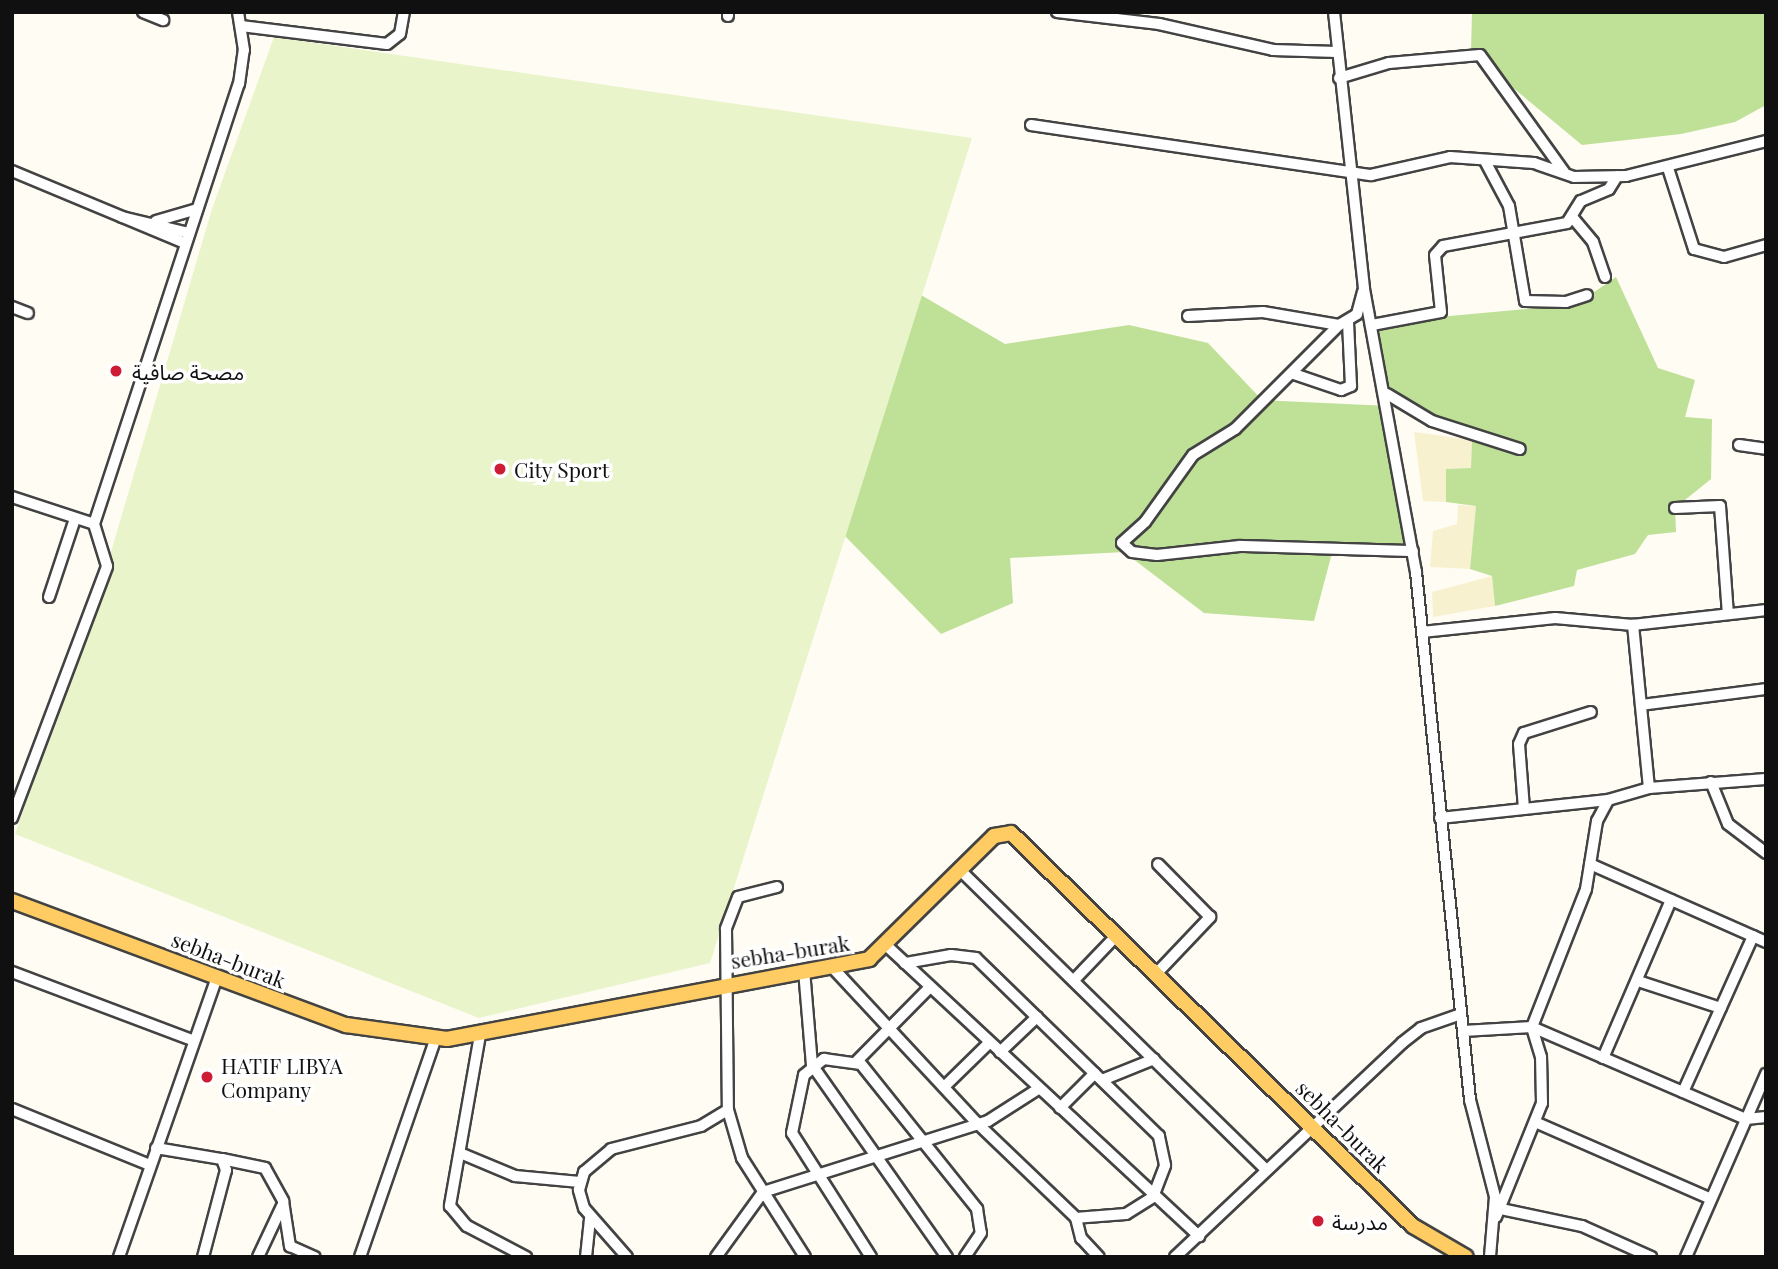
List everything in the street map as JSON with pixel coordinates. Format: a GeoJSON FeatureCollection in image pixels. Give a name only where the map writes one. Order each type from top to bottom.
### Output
{"type":"FeatureCollection","features":[{"type":"Feature","properties":{"kind":"main road","name":"sebha-burak"},"geometry":{"type":"LineString","coordinates":[[12,901],[356,1028],[435,1040],[480,1035],[726,982],[832,967],[888,947],[998,833],[1015,834],[1413,1226],[1460,1256]]}},
{"type":"Feature","properties":{"kind":"street"},"geometry":{"type":"LineString","coordinates":[[144,12],[163,20]]}},
{"type":"Feature","properties":{"kind":"street"},"geometry":{"type":"LineString","coordinates":[[13,817],[107,566],[94,524],[239,84],[241,26],[238,12]]}},
{"type":"Feature","properties":{"kind":"street"},"geometry":{"type":"LineString","coordinates":[[241,26],[387,44],[400,34],[404,12]]}},
{"type":"Feature","properties":{"kind":"street"},"geometry":{"type":"LineString","coordinates":[[1057,12],[1158,24],[1273,50],[1337,52]]}},
{"type":"Feature","properties":{"kind":"street"},"geometry":{"type":"LineString","coordinates":[[1334,12],[1347,168],[1364,289],[1387,394],[1413,551],[1472,1113],[1499,1213]]}},
{"type":"Feature","properties":{"kind":"street"},"geometry":{"type":"LineString","coordinates":[[1339,78],[1389,63],[1480,55],[1565,174]]}},
{"type":"Feature","properties":{"kind":"street"},"geometry":{"type":"LineString","coordinates":[[1031,125],[1347,168],[1376,175],[1440,158],[1534,163],[1565,174],[1617,176],[1668,168],[1766,141]]}},
{"type":"Feature","properties":{"kind":"street"},"geometry":{"type":"LineString","coordinates":[[1485,161],[1505,195],[1514,229],[1525,301],[1566,303],[1587,295]]}},
{"type":"Feature","properties":{"kind":"street"},"geometry":{"type":"LineString","coordinates":[[1668,168],[1694,249],[1724,257],[1766,245]]}},
{"type":"Feature","properties":{"kind":"street"},"geometry":{"type":"LineString","coordinates":[[12,171],[122,217],[187,238]]}},
{"type":"Feature","properties":{"kind":"street"},"geometry":{"type":"LineString","coordinates":[[1573,218],[1581,201],[1609,189],[1617,176]]}},
{"type":"Feature","properties":{"kind":"street"},"geometry":{"type":"LineString","coordinates":[[150,222],[197,209]]}},
{"type":"Feature","properties":{"kind":"street"},"geometry":{"type":"LineString","coordinates":[[122,217],[150,222],[187,238]]}},
{"type":"Feature","properties":{"kind":"street"},"geometry":{"type":"LineString","coordinates":[[1372,325],[1441,312],[1437,251],[1514,229],[1573,218]]}},
{"type":"Feature","properties":{"kind":"street"},"geometry":{"type":"LineString","coordinates":[[1573,218],[1595,246],[1605,277]]}},
{"type":"Feature","properties":{"kind":"street"},"geometry":{"type":"LineString","coordinates":[[1364,289],[1359,311],[1343,323],[1294,374],[1213,449],[1193,456],[1145,522],[1122,542],[1132,552],[1157,555],[1240,546],[1413,551]]}},
{"type":"Feature","properties":{"kind":"street"},"geometry":{"type":"LineString","coordinates":[[12,307],[28,313]]}},
{"type":"Feature","properties":{"kind":"street"},"geometry":{"type":"LineString","coordinates":[[1188,316],[1263,312],[1343,323]]}},
{"type":"Feature","properties":{"kind":"street"},"geometry":{"type":"LineString","coordinates":[[1294,374],[1341,390],[1351,386],[1343,323]]}},
{"type":"Feature","properties":{"kind":"street"},"geometry":{"type":"LineString","coordinates":[[1387,394],[1432,421],[1520,449]]}},
{"type":"Feature","properties":{"kind":"street"},"geometry":{"type":"LineString","coordinates":[[1739,445],[1766,449]]}},
{"type":"Feature","properties":{"kind":"street"},"geometry":{"type":"LineString","coordinates":[[12,497],[94,524]]}},
{"type":"Feature","properties":{"kind":"street"},"geometry":{"type":"LineString","coordinates":[[1675,508],[1720,506],[1728,614]]}},
{"type":"Feature","properties":{"kind":"street"},"geometry":{"type":"LineString","coordinates":[[49,597],[75,519]]}},
{"type":"Feature","properties":{"kind":"street"},"geometry":{"type":"LineString","coordinates":[[1422,632],[1555,618],[1633,625],[1766,610]]}},
{"type":"Feature","properties":{"kind":"street"},"geometry":{"type":"LineString","coordinates":[[1633,625],[1650,788]]}},
{"type":"Feature","properties":{"kind":"street"},"geometry":{"type":"LineString","coordinates":[[1642,705],[1766,689]]}},
{"type":"Feature","properties":{"kind":"street"},"geometry":{"type":"LineString","coordinates":[[1524,809],[1521,738],[1529,730],[1591,712]]}},
{"type":"Feature","properties":{"kind":"street"},"geometry":{"type":"LineString","coordinates":[[1440,818],[1608,800],[1650,788],[1766,779]]}},
{"type":"Feature","properties":{"kind":"street"},"geometry":{"type":"LineString","coordinates":[[1711,782],[1728,824],[1766,853]]}},
{"type":"Feature","properties":{"kind":"street"},"geometry":{"type":"LineString","coordinates":[[1490,1257],[1499,1213],[1535,1122],[1543,1077],[1532,1027],[1586,889],[1590,864],[1608,800]]}},
{"type":"Feature","properties":{"kind":"street"},"geometry":{"type":"LineString","coordinates":[[1156,974],[1210,917],[1158,864]]}},
{"type":"Feature","properties":{"kind":"street"},"geometry":{"type":"LineString","coordinates":[[1590,864],[1766,942]]}},
{"type":"Feature","properties":{"kind":"street"},"geometry":{"type":"LineString","coordinates":[[960,870],[1075,979],[1266,1170]]}},
{"type":"Feature","properties":{"kind":"street"},"geometry":{"type":"LineString","coordinates":[[777,887],[748,892],[731,908],[723,951],[728,1111],[735,1144],[805,1257]]}},
{"type":"Feature","properties":{"kind":"street"},"geometry":{"type":"LineString","coordinates":[[1603,1058],[1671,900]]}},
{"type":"Feature","properties":{"kind":"street"},"geometry":{"type":"LineString","coordinates":[[1075,979],[1117,935]]}},
{"type":"Feature","properties":{"kind":"street"},"geometry":{"type":"LineString","coordinates":[[1683,1092],[1753,936]]}},
{"type":"Feature","properties":{"kind":"street"},"geometry":{"type":"LineString","coordinates":[[888,947],[1153,1197],[1199,1236]]}},
{"type":"Feature","properties":{"kind":"street"},"geometry":{"type":"LineString","coordinates":[[905,963],[972,956],[1161,1140],[1165,1166],[1153,1197],[1126,1214],[1076,1218]]}},
{"type":"Feature","properties":{"kind":"street"},"geometry":{"type":"LineString","coordinates":[[832,967],[976,1122],[1076,1218],[1081,1238],[1099,1257]]}},
{"type":"Feature","properties":{"kind":"street"},"geometry":{"type":"LineString","coordinates":[[804,970],[812,1065],[947,1257]]}},
{"type":"Feature","properties":{"kind":"street"},"geometry":{"type":"LineString","coordinates":[[12,972],[192,1040]]}},
{"type":"Feature","properties":{"kind":"street"},"geometry":{"type":"LineString","coordinates":[[119,1257],[192,1040],[217,978]]}},
{"type":"Feature","properties":{"kind":"street"},"geometry":{"type":"LineString","coordinates":[[1638,981],[1721,1008]]}},
{"type":"Feature","properties":{"kind":"street"},"geometry":{"type":"LineString","coordinates":[[857,1061],[929,988]]}},
{"type":"Feature","properties":{"kind":"street"},"geometry":{"type":"LineString","coordinates":[[1175,1257],[1421,1028],[1461,1014]]}},
{"type":"Feature","properties":{"kind":"street"},"geometry":{"type":"LineString","coordinates":[[1000,1052],[1037,1017]]}},
{"type":"Feature","properties":{"kind":"street"},"geometry":{"type":"LineString","coordinates":[[1463,1031],[1532,1027],[1746,1119],[1766,1118]]}},
{"type":"Feature","properties":{"kind":"street"},"geometry":{"type":"LineString","coordinates":[[480,1035],[450,1199],[454,1215],[526,1257]]}},
{"type":"Feature","properties":{"kind":"street"},"geometry":{"type":"LineString","coordinates":[[360,1257],[435,1040]]}},
{"type":"Feature","properties":{"kind":"street"},"geometry":{"type":"LineString","coordinates":[[945,1086],[989,1042]]}},
{"type":"Feature","properties":{"kind":"street"},"geometry":{"type":"LineString","coordinates":[[869,1256],[816,1175],[791,1127],[800,1085],[812,1065],[824,1059],[857,1061],[922,1137],[979,1214],[978,1241],[965,1257]]}},
{"type":"Feature","properties":{"kind":"street"},"geometry":{"type":"LineString","coordinates":[[1060,1108],[1099,1077],[1154,1059]]}},
{"type":"Feature","properties":{"kind":"street"},"geometry":{"type":"LineString","coordinates":[[1686,1257],[1766,1074]]}},
{"type":"Feature","properties":{"kind":"street"},"geometry":{"type":"LineString","coordinates":[[716,1257],[763,1192],[922,1137],[1012,1110],[1038,1089]]}},
{"type":"Feature","properties":{"kind":"street"},"geometry":{"type":"LineString","coordinates":[[12,1109],[150,1165]]}},
{"type":"Feature","properties":{"kind":"street"},"geometry":{"type":"LineString","coordinates":[[586,1257],[590,1219],[580,1182],[590,1164],[611,1149],[701,1126],[728,1111]]}},
{"type":"Feature","properties":{"kind":"street"},"geometry":{"type":"LineString","coordinates":[[1535,1122],[1711,1199]]}},
{"type":"Feature","properties":{"kind":"street"},"geometry":{"type":"LineString","coordinates":[[156,1149],[265,1168],[283,1203],[287,1235],[298,1254],[315,1257]]}},
{"type":"Feature","properties":{"kind":"street"},"geometry":{"type":"LineString","coordinates":[[460,1153],[515,1176],[580,1182]]}},
{"type":"Feature","properties":{"kind":"street"},"geometry":{"type":"LineString","coordinates":[[202,1257],[226,1170],[222,1159]]}},
{"type":"Feature","properties":{"kind":"street"},"geometry":{"type":"LineString","coordinates":[[258,1257],[283,1203]]}},
{"type":"Feature","properties":{"kind":"street"},"geometry":{"type":"LineString","coordinates":[[1499,1213],[1582,1226],[1651,1257]]}},
{"type":"Feature","properties":{"kind":"street"},"geometry":{"type":"LineString","coordinates":[[590,1219],[627,1257]]}},
{"type":"Feature","properties":{"kind":"shaded area"},"geometry":{"type":"Polygon","coordinates":[[[1414,432],[1472,440],[1471,468],[1446,469],[1446,502],[1423,501],[1414,432]]]}},
{"type":"Feature","properties":{"kind":"shaded area"},"geometry":{"type":"Polygon","coordinates":[[[1458,505],[1476,506],[1470,569],[1430,567],[1433,531],[1457,524],[1458,505]]]}},
{"type":"Feature","properties":{"kind":"shaded area"},"geometry":{"type":"Polygon","coordinates":[[[1492,576],[1495,606],[1433,617],[1432,592],[1492,576]]]}},
{"type":"Feature","properties":{"kind":"green space"},"geometry":{"type":"Polygon","coordinates":[[[1472,12],[1766,12],[1766,105],[1735,122],[1681,134],[1582,145],[1471,53],[1472,12]]]}},
{"type":"Feature","properties":{"kind":"green space","name":"City Sport"},"geometry":{"type":"Polygon","coordinates":[[[274,37],[972,138],[710,963],[479,1018],[15,834],[108,562],[212,209],[274,37]]]}},
{"type":"Feature","properties":{"kind":"green space"},"geometry":{"type":"Polygon","coordinates":[[[1616,277],[1658,368],[1695,380],[1685,417],[1712,419],[1711,479],[1675,508],[1676,532],[1648,535],[1635,554],[1577,570],[1574,586],[1495,606],[1492,576],[1470,569],[1476,506],[1446,502],[1446,469],[1471,468],[1472,440],[1387,394],[1374,323],[1560,306],[1581,301],[1616,277]]]}},
{"type":"Feature","properties":{"kind":"green space"},"geometry":{"type":"Polygon","coordinates":[[[921,295],[1005,344],[1129,325],[1208,343],[1262,400],[1389,406],[1414,556],[1332,553],[1314,621],[1204,613],[1124,552],[1010,558],[1013,603],[941,634],[844,535],[921,295]]]}},
{"type":"Feature","properties":{"kind":"place","name":"مصحة صافية"},"geometry":{"type":"Point","coordinates":[116,371]}},
{"type":"Feature","properties":{"kind":"place","name":"City Sport"},"geometry":{"type":"Point","coordinates":[500,469]}},
{"type":"Feature","properties":{"kind":"place","name":"HATIF LIBYA Company"},"geometry":{"type":"Point","coordinates":[207,1077]}},
{"type":"Feature","properties":{"kind":"place","name":"مدرسة"},"geometry":{"type":"Point","coordinates":[1318,1221]}}]}
